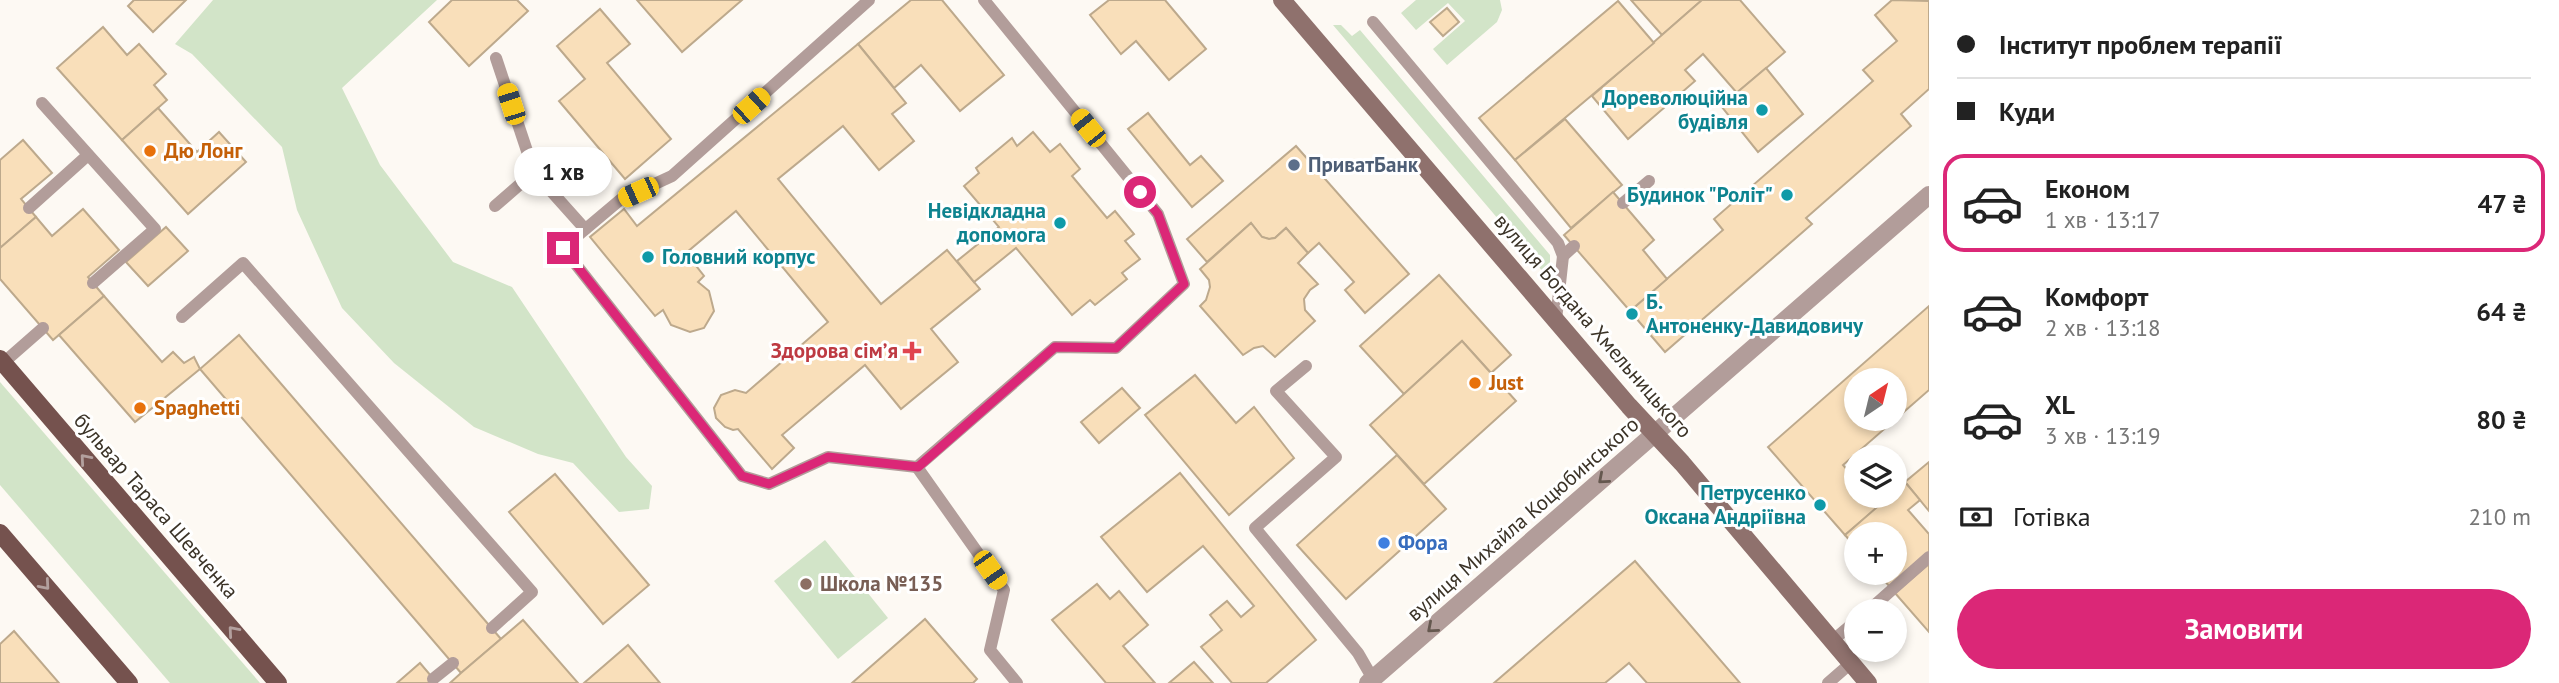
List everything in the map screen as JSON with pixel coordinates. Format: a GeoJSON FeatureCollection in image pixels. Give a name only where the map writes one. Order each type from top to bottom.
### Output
{"type":"FeatureCollection","features":[{"type":"Feature","properties":{"kind":"main road","name":"бульвар Тараса Шевченка"},"geometry":{"type":"LineString","coordinates":[[2,361],[278,683]]}},
{"type":"Feature","properties":{"kind":"main road"},"geometry":{"type":"LineString","coordinates":[[0,533],[129,683]]}},
{"type":"Feature","properties":{"kind":"street","name":"вулиця Богдана Хмельницького"},"geometry":{"type":"LineString","coordinates":[[1282,0],[1868,683]]}},
{"type":"Feature","properties":{"kind":"street","name":"вулиця Михайла Коцюбинського"},"geometry":{"type":"LineString","coordinates":[[1371,681],[1929,195]]}},
{"type":"Feature","properties":{"kind":"lane"},"geometry":{"type":"LineString","coordinates":[[869,0],[672,176],[620,200],[563,248],[742,476],[769,484],[828,457],[918,467],[1055,347],[1116,348],[1184,284],[1158,214],[984,0]]}},
{"type":"Feature","properties":{"kind":"lane"},"geometry":{"type":"LineString","coordinates":[[1373,22],[1558,243],[1563,256],[1556,320]]}},
{"type":"Feature","properties":{"kind":"lane"},"geometry":{"type":"LineString","coordinates":[[496,58],[534,172],[585,229]]}},
{"type":"Feature","properties":{"kind":"lane"},"geometry":{"type":"LineString","coordinates":[[43,103],[155,229],[93,283]]}},
{"type":"Feature","properties":{"kind":"lane"},"geometry":{"type":"LineString","coordinates":[[29,208],[88,155]]}},
{"type":"Feature","properties":{"kind":"lane"},"geometry":{"type":"LineString","coordinates":[[495,206],[534,172]]}},
{"type":"Feature","properties":{"kind":"lane"},"geometry":{"type":"LineString","coordinates":[[1623,204],[1650,181]]}},
{"type":"Feature","properties":{"kind":"lane"},"geometry":{"type":"LineString","coordinates":[[1563,256],[1574,246]]}},
{"type":"Feature","properties":{"kind":"lane"},"geometry":{"type":"LineString","coordinates":[[182,317],[243,263],[531,592],[492,628]]}},
{"type":"Feature","properties":{"kind":"lane"},"geometry":{"type":"LineString","coordinates":[[2,361],[43,328]]}},
{"type":"Feature","properties":{"kind":"lane"},"geometry":{"type":"LineString","coordinates":[[1306,366],[1276,391],[1336,457],[1255,528],[1358,653],[1371,681]]}},
{"type":"Feature","properties":{"kind":"lane"},"geometry":{"type":"LineString","coordinates":[[918,467],[1004,590],[990,650],[1017,683]]}},
{"type":"Feature","properties":{"kind":"lane"},"geometry":{"type":"LineString","coordinates":[[1882,599],[1929,557]]}},
{"type":"Feature","properties":{"kind":"lane"},"geometry":{"type":"LineString","coordinates":[[1832,641],[1844,631]]}},
{"type":"Feature","properties":{"kind":"lane"},"geometry":{"type":"LineString","coordinates":[[433,679],[453,663]]}},
{"type":"Feature","properties":{"kind":"lane"},"geometry":{"type":"LineString","coordinates":[[1828,683],[1852,663]]}},
{"type":"Feature","properties":{"kind":"green space"},"geometry":{"type":"Polygon","coordinates":[[[213,0],[437,0],[342,88],[380,165],[453,262],[512,287],[626,457],[652,486],[649,509],[619,512],[573,463],[538,454],[474,427],[394,363],[342,308],[297,210],[282,147],[192,54],[175,44],[213,0]]]}},
{"type":"Feature","properties":{"kind":"green space"},"geometry":{"type":"Polygon","coordinates":[[[1416,0],[1500,0],[1502,10],[1497,22],[1447,65],[1433,49],[1465,21],[1448,3],[1416,30],[1401,13],[1416,0]]]}},
{"type":"Feature","properties":{"kind":"green space"},"geometry":{"type":"Polygon","coordinates":[[[1333,25],[1341,25],[1352,36],[1360,30],[1550,255],[1550,280],[1333,25]]]}},
{"type":"Feature","properties":{"kind":"green space"},"geometry":{"type":"Polygon","coordinates":[[[0,382],[260,683],[170,683],[0,485],[0,382]]]}},
{"type":"Feature","properties":{"kind":"green space"},"geometry":{"type":"Polygon","coordinates":[[[825,540],[888,618],[838,659],[774,581],[825,540]]]}},
{"type":"Feature","properties":{"kind":"building"},"geometry":{"type":"Polygon","coordinates":[[[134,0],[186,0],[153,32],[128,6],[134,0]]]}},
{"type":"Feature","properties":{"kind":"building"},"geometry":{"type":"Polygon","coordinates":[[[452,0],[517,0],[528,11],[469,66],[429,22],[452,0]]]}},
{"type":"Feature","properties":{"kind":"building"},"geometry":{"type":"Polygon","coordinates":[[[637,0],[742,0],[682,52],[637,0]]]}},
{"type":"Feature","properties":{"kind":"building"},"geometry":{"type":"Polygon","coordinates":[[[911,0],[942,0],[1004,75],[960,111],[921,65],[894,88],[858,44],[911,0]]]}},
{"type":"Feature","properties":{"kind":"building"},"geometry":{"type":"Polygon","coordinates":[[[1109,0],[1165,0],[1206,49],[1169,80],[1136,41],[1121,54],[1090,15],[1109,0]]]}},
{"type":"Feature","properties":{"kind":"building"},"geometry":{"type":"Polygon","coordinates":[[[1631,0],[1702,0],[1662,35],[1631,0]]]}},
{"type":"Feature","properties":{"kind":"building"},"geometry":{"type":"Polygon","coordinates":[[[1702,0],[1740,0],[1785,52],[1737,93],[1703,54],[1685,70],[1695,81],[1628,139],[1592,96],[1702,0]]]}},
{"type":"Feature","properties":{"kind":"building","name":"Будинок \"Роліт\""},"geometry":{"type":"Polygon","coordinates":[[[1892,0],[1929,1],[1929,89],[1901,114],[1911,126],[1806,218],[1812,224],[1665,352],[1630,311],[1723,230],[1714,219],[1873,81],[1863,70],[1897,41],[1875,15],[1892,0]]]}},
{"type":"Feature","properties":{"kind":"building"},"geometry":{"type":"Polygon","coordinates":[[[1618,1],[1654,43],[1515,160],[1479,118],[1618,1]]]}},
{"type":"Feature","properties":{"kind":"building"},"geometry":{"type":"Polygon","coordinates":[[[1447,8],[1459,22],[1443,36],[1430,22],[1447,8]]]}},
{"type":"Feature","properties":{"kind":"building"},"geometry":{"type":"Polygon","coordinates":[[[600,9],[630,44],[607,63],[671,139],[625,179],[559,101],[585,79],[557,46],[600,9]]]}},
{"type":"Feature","properties":{"kind":"building"},"geometry":{"type":"Polygon","coordinates":[[[103,27],[127,55],[139,44],[166,74],[154,85],[167,100],[122,140],[57,68],[103,27]]]}},
{"type":"Feature","properties":{"kind":"building","name":"Головний корпус"},"geometry":{"type":"Polygon","coordinates":[[[858,44],[906,103],[892,114],[914,141],[879,170],[843,126],[778,179],[881,304],[947,250],[980,289],[931,329],[958,362],[901,409],[865,365],[782,435],[794,448],[772,469],[738,429],[725,427],[716,418],[714,408],[721,395],[735,390],[746,393],[828,322],[736,211],[686,253],[704,276],[698,282],[709,291],[714,311],[704,328],[690,332],[671,325],[663,310],[655,316],[590,237],[624,209],[637,226],[858,44]]]}},
{"type":"Feature","properties":{"kind":"building","name":"Дореволюційна будівля"},"geometry":{"type":"Polygon","coordinates":[[[1766,68],[1803,114],[1758,152],[1721,106],[1766,68]]]}},
{"type":"Feature","properties":{"kind":"building"},"geometry":{"type":"Polygon","coordinates":[[[158,108],[197,152],[219,132],[246,162],[188,214],[122,140],[158,108]]]}},
{"type":"Feature","properties":{"kind":"building"},"geometry":{"type":"Polygon","coordinates":[[[1148,113],[1190,165],[1201,156],[1223,181],[1192,207],[1128,129],[1148,113]]]}},
{"type":"Feature","properties":{"kind":"building"},"geometry":{"type":"Polygon","coordinates":[[[1565,119],[1622,185],[1571,228],[1515,160],[1565,119]]]}},
{"type":"Feature","properties":{"kind":"building","name":"Невідкладна допомога"},"geometry":{"type":"Polygon","coordinates":[[[1033,132],[1050,152],[1060,144],[1080,169],[1072,176],[1107,218],[1115,211],[1134,234],[1125,241],[1140,259],[1122,273],[1127,279],[1095,305],[1090,300],[1072,315],[1016,248],[974,282],[957,261],[999,227],[964,186],[979,173],[976,168],[1012,138],[1017,146],[1033,132]]]}},
{"type":"Feature","properties":{"kind":"building"},"geometry":{"type":"Polygon","coordinates":[[[23,140],[52,173],[21,199],[36,217],[0,248],[0,160],[23,140]]]}},
{"type":"Feature","properties":{"kind":"building"},"geometry":{"type":"Polygon","coordinates":[[[1296,146],[1409,274],[1365,313],[1345,290],[1354,282],[1319,243],[1308,253],[1286,228],[1275,238],[1269,239],[1262,237],[1251,223],[1207,262],[1187,239],[1296,146]]]}},
{"type":"Feature","properties":{"kind":"building"},"geometry":{"type":"Polygon","coordinates":[[[1613,192],[1654,240],[1643,250],[1667,279],[1630,311],[1564,235],[1613,192]]]}},
{"type":"Feature","properties":{"kind":"building"},"geometry":{"type":"Polygon","coordinates":[[[83,209],[119,250],[88,277],[104,296],[53,340],[0,279],[0,248],[36,217],[52,236],[83,209]]]}},
{"type":"Feature","properties":{"kind":"building"},"geometry":{"type":"Polygon","coordinates":[[[1251,223],[1262,237],[1269,239],[1275,238],[1286,228],[1308,253],[1298,263],[1318,284],[1304,299],[1305,310],[1315,321],[1275,357],[1263,346],[1243,355],[1200,306],[1206,300],[1210,287],[1209,280],[1200,269],[1251,223]]]}},
{"type":"Feature","properties":{"kind":"building"},"geometry":{"type":"Polygon","coordinates":[[[166,227],[188,251],[148,286],[126,262],[166,227]]]}},
{"type":"Feature","properties":{"kind":"building"},"geometry":{"type":"Polygon","coordinates":[[[1439,275],[1511,355],[1491,373],[1462,341],[1404,394],[1360,346],[1439,275]]]}},
{"type":"Feature","properties":{"kind":"building"},"geometry":{"type":"Polygon","coordinates":[[[104,296],[162,362],[173,352],[184,363],[194,357],[200,369],[135,422],[59,335],[104,296]]]}},
{"type":"Feature","properties":{"kind":"building"},"geometry":{"type":"Polygon","coordinates":[[[1929,306],[1929,390],[1908,408],[1908,368],[1858,368],[1929,306]]]}},
{"type":"Feature","properties":{"kind":"building"},"geometry":{"type":"Polygon","coordinates":[[[239,335],[501,639],[461,673],[200,369],[239,335]]]}},
{"type":"Feature","properties":{"kind":"building"},"geometry":{"type":"Polygon","coordinates":[[[1462,341],[1516,401],[1424,484],[1370,425],[1462,341]]]}},
{"type":"Feature","properties":{"kind":"building"},"geometry":{"type":"Polygon","coordinates":[[[1195,375],[1236,423],[1254,407],[1294,458],[1229,515],[1145,415],[1195,375]]]}},
{"type":"Feature","properties":{"kind":"building"},"geometry":{"type":"Polygon","coordinates":[[[1844,380],[1844,431],[1882,431],[1866,445],[1844,445],[1844,508],[1877,508],[1860,522],[1844,522],[1844,534],[1768,447],[1844,380]]]}},
{"type":"Feature","properties":{"kind":"building"},"geometry":{"type":"Polygon","coordinates":[[[1122,388],[1140,408],[1099,443],[1081,422],[1122,388]]]}},
{"type":"Feature","properties":{"kind":"building"},"geometry":{"type":"Polygon","coordinates":[[[1397,455],[1446,509],[1346,599],[1297,545],[1397,455]]]}},
{"type":"Feature","properties":{"kind":"building"},"geometry":{"type":"Polygon","coordinates":[[[1929,462],[1929,511],[1907,484],[1907,480],[1929,462]]]}},
{"type":"Feature","properties":{"kind":"building"},"geometry":{"type":"Polygon","coordinates":[[[1180,473],[1316,640],[1266,683],[1232,683],[1201,647],[1222,630],[1210,615],[1227,601],[1241,617],[1254,606],[1203,546],[1147,592],[1101,537],[1180,473]]]}},
{"type":"Feature","properties":{"kind":"building"},"geometry":{"type":"Polygon","coordinates":[[[555,474],[649,585],[603,624],[509,512],[555,474]]]}},
{"type":"Feature","properties":{"kind":"building"},"geometry":{"type":"Polygon","coordinates":[[[1907,484],[1920,500],[1908,510],[1929,534],[1929,553],[1907,572],[1907,522],[1860,522],[1876,508],[1907,508],[1907,484]]]}},
{"type":"Feature","properties":{"kind":"building"},"geometry":{"type":"Polygon","coordinates":[[[1635,561],[1740,683],[1647,683],[1629,663],[1605,683],[1494,683],[1635,561]]]}},
{"type":"Feature","properties":{"kind":"building"},"geometry":{"type":"Polygon","coordinates":[[[1929,564],[1929,632],[1907,607],[1907,599],[1900,599],[1895,593],[1929,564]]]}},
{"type":"Feature","properties":{"kind":"building"},"geometry":{"type":"Polygon","coordinates":[[[1097,584],[1110,599],[1119,591],[1148,625],[1123,646],[1155,683],[1106,683],[1052,620],[1097,584]]]}},
{"type":"Feature","properties":{"kind":"building"},"geometry":{"type":"Polygon","coordinates":[[[925,619],[977,679],[973,683],[852,683],[925,619]]]}},
{"type":"Feature","properties":{"kind":"building"},"geometry":{"type":"Polygon","coordinates":[[[523,620],[578,683],[450,683],[461,673],[523,620]]]}},
{"type":"Feature","properties":{"kind":"building"},"geometry":{"type":"Polygon","coordinates":[[[14,631],[59,683],[0,683],[0,644],[14,631]]]}},
{"type":"Feature","properties":{"kind":"building"},"geometry":{"type":"Polygon","coordinates":[[[628,645],[660,683],[584,683],[628,645]]]}},
{"type":"Feature","properties":{"kind":"building"},"geometry":{"type":"Polygon","coordinates":[[[1194,662],[1213,683],[1169,683],[1194,662]]]}},
{"type":"Feature","properties":{"kind":"building"},"geometry":{"type":"Polygon","coordinates":[[[420,663],[437,683],[397,683],[420,663]]]}},
{"type":"Feature","properties":{"kind":"place","name":"Дореволюційна будівля"},"geometry":{"type":"Point","coordinates":[1762,110]}},
{"type":"Feature","properties":{"kind":"place","name":"Дю Лонг"},"geometry":{"type":"Point","coordinates":[150,151]}},
{"type":"Feature","properties":{"kind":"place","name":"ПриватБанк"},"geometry":{"type":"Point","coordinates":[1294,165]}},
{"type":"Feature","properties":{"kind":"place","name":"Будинок \"Роліт\""},"geometry":{"type":"Point","coordinates":[1787,195]}},
{"type":"Feature","properties":{"kind":"place","name":"Невідкладна допомога"},"geometry":{"type":"Point","coordinates":[1060,223]}},
{"type":"Feature","properties":{"kind":"place","name":"Головний корпус"},"geometry":{"type":"Point","coordinates":[648,257]}},
{"type":"Feature","properties":{"kind":"place","name":"Б. Антоненку-Давидовичу"},"geometry":{"type":"Point","coordinates":[1632,314]}},
{"type":"Feature","properties":{"kind":"place","name":"Здорова сімʼя"},"geometry":{"type":"Point","coordinates":[912,351]}},
{"type":"Feature","properties":{"kind":"place","name":"Just"},"geometry":{"type":"Point","coordinates":[1475,383]}},
{"type":"Feature","properties":{"kind":"place","name":"Spaghetti"},"geometry":{"type":"Point","coordinates":[140,408]}},
{"type":"Feature","properties":{"kind":"place","name":"Петрусенко Оксана Андріївна"},"geometry":{"type":"Point","coordinates":[1820,505]}},
{"type":"Feature","properties":{"kind":"place","name":"Фора"},"geometry":{"type":"Point","coordinates":[1384,543]}},
{"type":"Feature","properties":{"kind":"place","name":"Школа №135"},"geometry":{"type":"Point","coordinates":[806,584]}},
{"type":"Feature","properties":{"kind":"route"},"geometry":{"type":"LineString","coordinates":[[563,248],[742,476],[769,484],[828,457],[918,467],[1055,347],[1116,348],[1184,284],[1158,214],[1140,192]]}}]}
